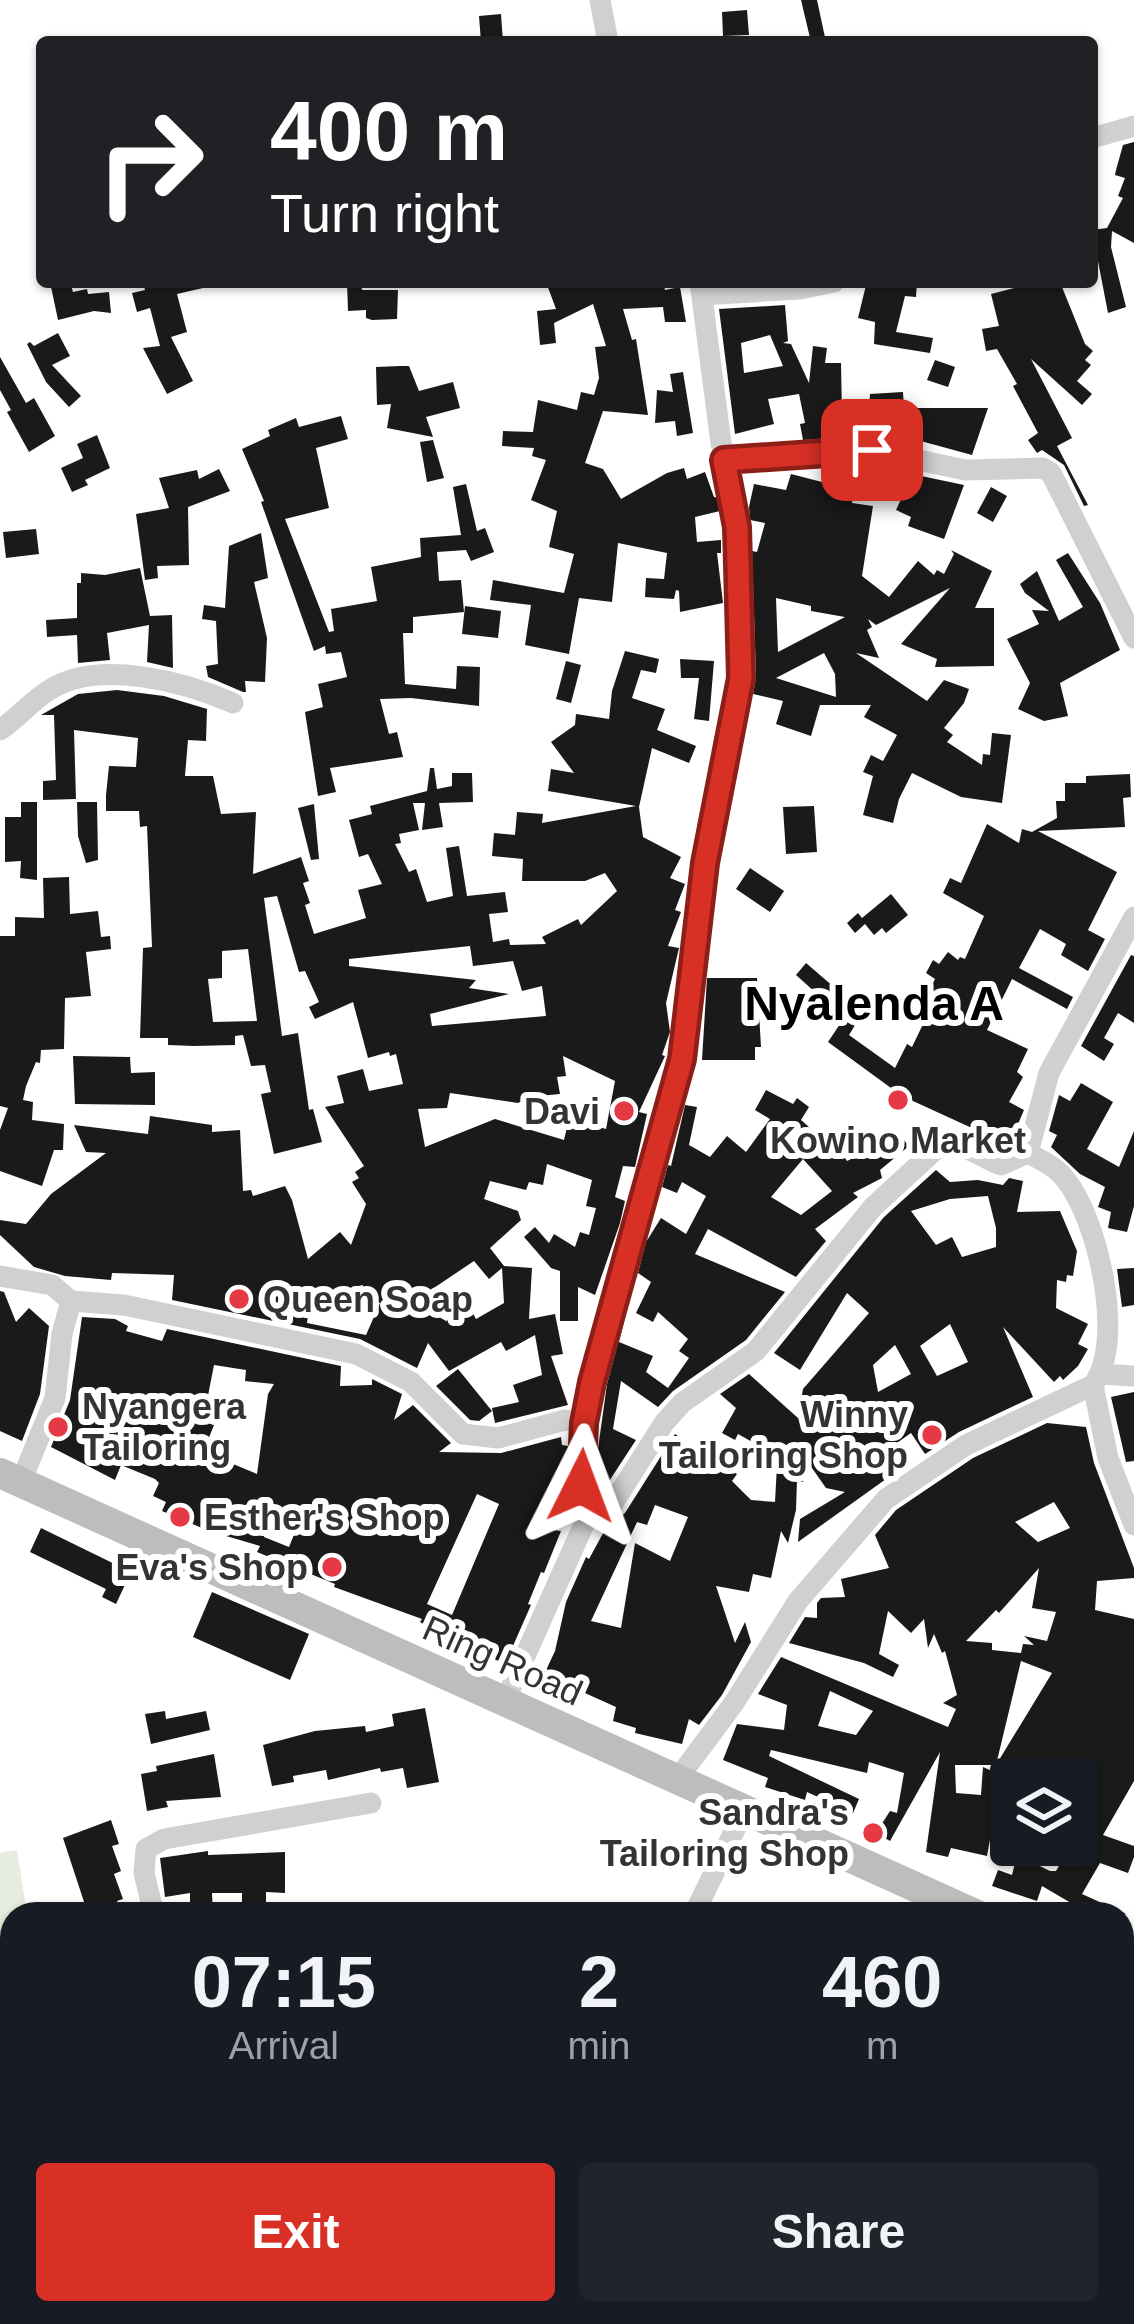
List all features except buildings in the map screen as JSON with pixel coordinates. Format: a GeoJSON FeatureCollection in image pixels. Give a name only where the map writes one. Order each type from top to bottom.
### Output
{"type":"FeatureCollection","features":[{"type":"Feature","properties":{"kind":"main road","name":"Ring Road"},"geometry":{"type":"LineString","coordinates":[[11,1478],[948,1902]]}},
{"type":"Feature","properties":{"kind":"street"},"geometry":{"type":"LineString","coordinates":[[600,0],[607,36]]}},
{"type":"Feature","properties":{"kind":"street"},"geometry":{"type":"LineString","coordinates":[[1098,136],[1134,126]]}},
{"type":"Feature","properties":{"kind":"street"},"geometry":{"type":"LineString","coordinates":[[504,1703],[585,1522],[580,1463],[584,1423],[597,1360],[682,1059],[705,863],[741,678],[737,527],[701,289],[805,288]]}},
{"type":"Feature","properties":{"kind":"street"},"geometry":{"type":"LineString","coordinates":[[724,460],[872,450],[965,470],[1043,468],[1051,473],[1134,638]]}},
{"type":"Feature","properties":{"kind":"street"},"geometry":{"type":"LineString","coordinates":[[0,730],[50,690],[77,679],[153,678],[197,687],[233,703]]}},
{"type":"Feature","properties":{"kind":"street"},"geometry":{"type":"LineString","coordinates":[[1028,1153],[1049,1073],[1134,916]]}},
{"type":"Feature","properties":{"kind":"street"},"geometry":{"type":"LineString","coordinates":[[585,1522],[611,1505],[682,1403],[756,1351],[873,1207],[935,1150],[945,1143],[957,1144],[1001,1165],[1028,1153]]}},
{"type":"Feature","properties":{"kind":"street"},"geometry":{"type":"LineString","coordinates":[[1028,1153],[1066,1179],[1102,1274],[1110,1341],[1097,1379],[1108,1458],[1134,1526]]}},
{"type":"Feature","properties":{"kind":"street"},"geometry":{"type":"LineString","coordinates":[[0,1276],[52,1285],[71,1301],[124,1305],[356,1354],[411,1382],[463,1434],[498,1438],[565,1420],[584,1423]]}},
{"type":"Feature","properties":{"kind":"street"},"geometry":{"type":"LineString","coordinates":[[11,1478],[55,1398],[71,1301]]}},
{"type":"Feature","properties":{"kind":"street"},"geometry":{"type":"LineString","coordinates":[[676,1781],[746,1686],[798,1600],[886,1499],[966,1445],[1097,1379],[1134,1376]]}},
{"type":"Feature","properties":{"kind":"street"},"geometry":{"type":"LineString","coordinates":[[152,1902],[143,1859],[146,1849],[164,1839],[371,1803]]}},
{"type":"Feature","properties":{"kind":"street"},"geometry":{"type":"LineString","coordinates":[[700,1902],[744,1811]]}},
{"type":"Feature","properties":{"kind":"shaded area"},"geometry":{"type":"Polygon","coordinates":[[[17,1850],[25,1902],[0,1902],[0,1853],[17,1850]]]}},
{"type":"Feature","properties":{"kind":"place","name":"Kowino Market"},"geometry":{"type":"Point","coordinates":[898,1100]}},
{"type":"Feature","properties":{"kind":"place","name":"Davi"},"geometry":{"type":"Point","coordinates":[624,1111]}},
{"type":"Feature","properties":{"kind":"place","name":"Queen Soap"},"geometry":{"type":"Point","coordinates":[239,1299]}},
{"type":"Feature","properties":{"kind":"place","name":"Nyangera Tailoring"},"geometry":{"type":"Point","coordinates":[58,1427]}},
{"type":"Feature","properties":{"kind":"place","name":"Winny Tailoring Shop"},"geometry":{"type":"Point","coordinates":[932,1435]}},
{"type":"Feature","properties":{"kind":"place","name":"Esther's Shop"},"geometry":{"type":"Point","coordinates":[180,1517]}},
{"type":"Feature","properties":{"kind":"place","name":"Eva's Shop"},"geometry":{"type":"Point","coordinates":[332,1567]}},
{"type":"Feature","properties":{"kind":"place","name":"Sandra's Tailoring Shop"},"geometry":{"type":"Point","coordinates":[873,1833]}},
{"type":"Feature","properties":{"kind":"district","name":"Nyalenda A"},"geometry":{"type":"Point","coordinates":[874,1003]}},
{"type":"Feature","properties":{"kind":"route"},"geometry":{"type":"LineString","coordinates":[[581,1486],[584,1423],[592,1382],[682,1059],[705,863],[741,678],[737,527],[724,460],[872,450]]}}]}
